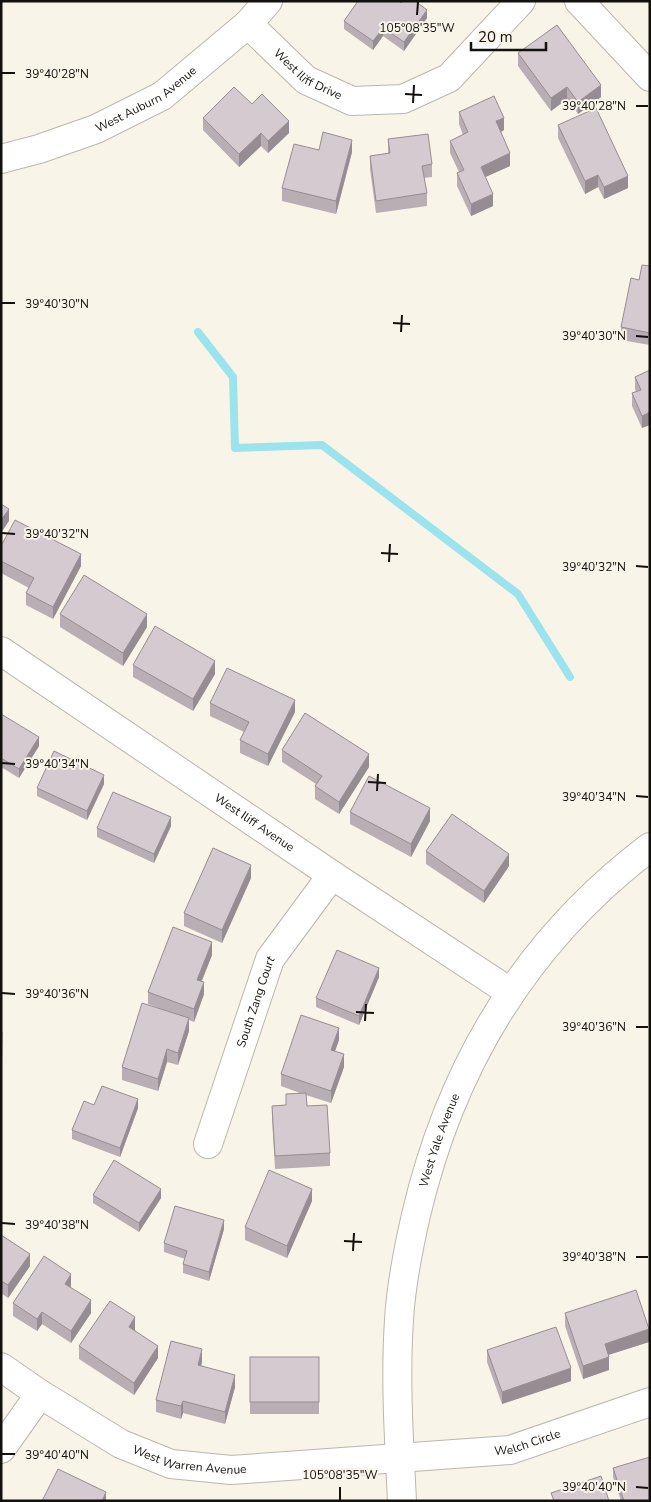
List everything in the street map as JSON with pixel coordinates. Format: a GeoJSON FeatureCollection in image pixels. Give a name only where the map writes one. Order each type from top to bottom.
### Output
{"type":"FeatureCollection","features":[{"type":"Feature","properties":{"kind":"street","name":"West Auburn Avenue"},"geometry":{"type":"LineString","coordinates":[[1,159],[40,149],[96,129],[162,96],[248,24],[268,1]]}},
{"type":"Feature","properties":{"kind":"street","name":"West Iliff Drive"},"geometry":{"type":"LineString","coordinates":[[248,24],[306,80],[352,101],[403,99],[449,78],[521,1]]}},
{"type":"Feature","properties":{"kind":"street"},"geometry":{"type":"LineString","coordinates":[[579,1],[650,77]]}},
{"type":"Feature","properties":{"kind":"street","name":"West Iliff Avenue"},"geometry":{"type":"LineString","coordinates":[[1,651],[332,875],[510,992]]}},
{"type":"Feature","properties":{"kind":"street","name":"West Yale Avenue"},"geometry":{"type":"LineString","coordinates":[[402,1501],[397,1355],[402,1283],[433,1150],[454,1097],[482,1040],[510,992],[576,910],[603,885],[650,847]]}},
{"type":"Feature","properties":{"kind":"street","name":"South Zang Court"},"geometry":{"type":"LineString","coordinates":[[208,1144],[270,959],[332,875]]}},
{"type":"Feature","properties":{"kind":"street","name":"West Warren Avenue"},"geometry":{"type":"LineString","coordinates":[[1,1367],[40,1394],[121,1444],[171,1464],[230,1470],[400,1459]]}},
{"type":"Feature","properties":{"kind":"street"},"geometry":{"type":"LineString","coordinates":[[1,1449],[40,1394]]}},
{"type":"Feature","properties":{"kind":"street","name":"Welch Circle"},"geometry":{"type":"LineString","coordinates":[[400,1459],[510,1450],[650,1402]]}},
{"type":"Feature","properties":{"kind":"building"},"geometry":{"type":"Polygon","coordinates":[[[358,1],[400,1],[401,3],[402,1],[415,1],[427,10],[404,42],[383,28],[373,41],[344,21],[358,1]]]}},
{"type":"Feature","properties":{"kind":"building"},"geometry":{"type":"Polygon","coordinates":[[[557,25],[601,85],[578,102],[567,87],[551,98],[518,53],[557,25]]]}},
{"type":"Feature","properties":{"kind":"building"},"geometry":{"type":"Polygon","coordinates":[[[234,87],[252,104],[262,94],[289,121],[268,141],[261,133],[239,154],[203,118],[234,87]]]}},
{"type":"Feature","properties":{"kind":"building"},"geometry":{"type":"Polygon","coordinates":[[[494,96],[504,118],[496,121],[510,153],[481,167],[493,194],[471,204],[457,173],[464,170],[450,141],[468,132],[459,112],[494,96]]]}},
{"type":"Feature","properties":{"kind":"building"},"geometry":{"type":"Polygon","coordinates":[[[596,108],[628,176],[604,187],[598,175],[585,181],[558,125],[596,108]]]}},
{"type":"Feature","properties":{"kind":"building"},"geometry":{"type":"Polygon","coordinates":[[[323,132],[352,140],[336,201],[282,188],[294,144],[319,150],[323,132]]]}},
{"type":"Feature","properties":{"kind":"building"},"geometry":{"type":"Polygon","coordinates":[[[428,134],[432,164],[422,166],[427,193],[376,201],[370,156],[390,153],[388,139],[428,134]]]}},
{"type":"Feature","properties":{"kind":"building"},"geometry":{"type":"Polygon","coordinates":[[[642,265],[650,266],[650,333],[621,327],[631,278],[639,280],[642,265]]]}},
{"type":"Feature","properties":{"kind":"building"},"geometry":{"type":"Polygon","coordinates":[[[650,370],[650,412],[642,416],[632,393],[641,390],[635,377],[650,370]]]}},
{"type":"Feature","properties":{"kind":"building"},"geometry":{"type":"Polygon","coordinates":[[[1,504],[9,509],[1,520],[1,504]]]}},
{"type":"Feature","properties":{"kind":"building"},"geometry":{"type":"Polygon","coordinates":[[[15,520],[81,554],[53,607],[26,593],[34,578],[1,561],[1,546],[15,520]]]}},
{"type":"Feature","properties":{"kind":"building"},"geometry":{"type":"Polygon","coordinates":[[[84,575],[147,614],[123,653],[60,614],[84,575]]]}},
{"type":"Feature","properties":{"kind":"building"},"geometry":{"type":"Polygon","coordinates":[[[155,626],[215,661],[193,699],[133,665],[155,626]]]}},
{"type":"Feature","properties":{"kind":"building"},"geometry":{"type":"Polygon","coordinates":[[[227,668],[295,700],[268,754],[240,740],[249,722],[210,703],[227,668]]]}},
{"type":"Feature","properties":{"kind":"building"},"geometry":{"type":"Polygon","coordinates":[[[305,713],[369,754],[339,802],[315,786],[322,776],[282,750],[305,713]]]}},
{"type":"Feature","properties":{"kind":"building"},"geometry":{"type":"Polygon","coordinates":[[[1,714],[39,737],[19,769],[1,758],[1,714]]]}},
{"type":"Feature","properties":{"kind":"building"},"geometry":{"type":"Polygon","coordinates":[[[54,751],[104,775],[87,811],[37,788],[54,751]]]}},
{"type":"Feature","properties":{"kind":"building"},"geometry":{"type":"Polygon","coordinates":[[[369,776],[430,808],[411,844],[350,812],[369,776]]]}},
{"type":"Feature","properties":{"kind":"building"},"geometry":{"type":"Polygon","coordinates":[[[113,792],[171,817],[154,854],[97,828],[113,792]]]}},
{"type":"Feature","properties":{"kind":"building"},"geometry":{"type":"Polygon","coordinates":[[[452,814],[509,854],[484,891],[426,851],[452,814]]]}},
{"type":"Feature","properties":{"kind":"building"},"geometry":{"type":"Polygon","coordinates":[[[213,848],[251,865],[222,930],[184,913],[213,848]]]}},
{"type":"Feature","properties":{"kind":"building"},"geometry":{"type":"Polygon","coordinates":[[[173,927],[212,942],[197,980],[204,982],[194,1009],[148,992],[173,927]]]}},
{"type":"Feature","properties":{"kind":"building"},"geometry":{"type":"Polygon","coordinates":[[[337,950],[379,968],[359,1016],[316,998],[337,950]]]}},
{"type":"Feature","properties":{"kind":"building"},"geometry":{"type":"Polygon","coordinates":[[[142,1003],[189,1018],[178,1053],[167,1049],[158,1079],[122,1067],[142,1003]]]}},
{"type":"Feature","properties":{"kind":"building"},"geometry":{"type":"Polygon","coordinates":[[[301,1015],[339,1028],[331,1050],[344,1054],[331,1091],[281,1074],[301,1015]]]}},
{"type":"Feature","properties":{"kind":"building"},"geometry":{"type":"Polygon","coordinates":[[[1,1032],[2,1032],[1,1090],[1,1032]]]}},
{"type":"Feature","properties":{"kind":"building"},"geometry":{"type":"Polygon","coordinates":[[[102,1086],[138,1099],[120,1148],[72,1130],[84,1101],[94,1105],[102,1086]]]}},
{"type":"Feature","properties":{"kind":"building"},"geometry":{"type":"Polygon","coordinates":[[[306,1093],[307,1106],[327,1105],[330,1153],[275,1156],[272,1106],[286,1105],[286,1094],[306,1093]]]}},
{"type":"Feature","properties":{"kind":"building"},"geometry":{"type":"Polygon","coordinates":[[[114,1160],[161,1189],[139,1223],[93,1195],[114,1160]]]}},
{"type":"Feature","properties":{"kind":"building"},"geometry":{"type":"Polygon","coordinates":[[[269,1170],[312,1189],[287,1246],[245,1227],[269,1170]]]}},
{"type":"Feature","properties":{"kind":"building"},"geometry":{"type":"Polygon","coordinates":[[[175,1206],[224,1220],[209,1272],[183,1264],[187,1251],[164,1243],[175,1206]]]}},
{"type":"Feature","properties":{"kind":"building"},"geometry":{"type":"Polygon","coordinates":[[[1,1235],[30,1254],[8,1285],[1,1281],[1,1235]]]}},
{"type":"Feature","properties":{"kind":"building"},"geometry":{"type":"Polygon","coordinates":[[[44,1256],[71,1274],[65,1284],[91,1300],[71,1331],[42,1312],[37,1319],[13,1303],[44,1256]]]}},
{"type":"Feature","properties":{"kind":"building"},"geometry":{"type":"Polygon","coordinates":[[[636,1290],[649,1329],[605,1344],[609,1357],[583,1366],[565,1313],[636,1290]]]}},
{"type":"Feature","properties":{"kind":"building"},"geometry":{"type":"Polygon","coordinates":[[[110,1301],[135,1317],[129,1327],[158,1346],[134,1383],[79,1346],[110,1301]]]}},
{"type":"Feature","properties":{"kind":"building"},"geometry":{"type":"Polygon","coordinates":[[[556,1327],[571,1368],[502,1392],[487,1350],[556,1327]]]}},
{"type":"Feature","properties":{"kind":"building"},"geometry":{"type":"Polygon","coordinates":[[[171,1341],[202,1349],[198,1365],[235,1375],[225,1412],[183,1401],[181,1406],[156,1400],[171,1341]]]}},
{"type":"Feature","properties":{"kind":"building"},"geometry":{"type":"Polygon","coordinates":[[[250,1357],[319,1357],[319,1402],[250,1402],[250,1357]]]}},
{"type":"Feature","properties":{"kind":"building"},"geometry":{"type":"Polygon","coordinates":[[[650,1457],[650,1500],[624,1501],[613,1468],[650,1457]]]}},
{"type":"Feature","properties":{"kind":"building"},"geometry":{"type":"Polygon","coordinates":[[[58,1469],[106,1492],[102,1501],[42,1501],[58,1469]]]}},
{"type":"Feature","properties":{"kind":"building"},"geometry":{"type":"Polygon","coordinates":[[[601,1476],[609,1501],[554,1501],[551,1493],[601,1476]]]}},
{"type":"Feature","properties":{"kind":"waterway"},"geometry":{"type":"LineString","coordinates":[[198,332],[233,377],[235,448],[322,445],[518,594],[570,677]]}}]}
